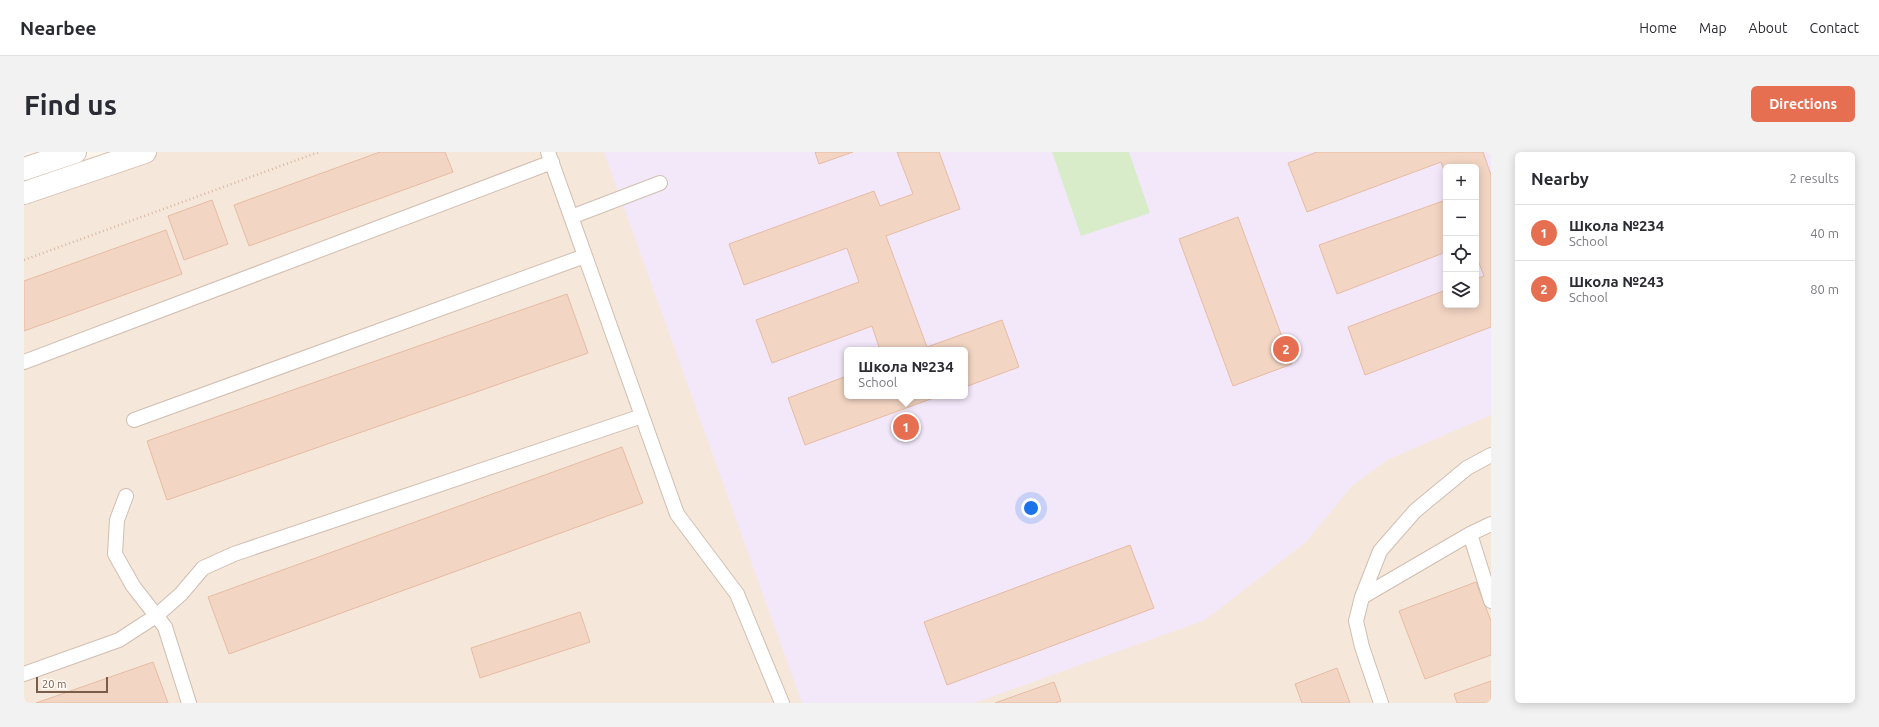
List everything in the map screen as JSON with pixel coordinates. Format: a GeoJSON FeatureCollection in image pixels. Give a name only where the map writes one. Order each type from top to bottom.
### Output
{"type":"FeatureCollection","features":[{"type":"Feature","properties":{"kind":"main road"},"geometry":{"type":"LineString","coordinates":[[24,169],[75,152]]}},
{"type":"Feature","properties":{"kind":"main road"},"geometry":{"type":"LineString","coordinates":[[24,193],[145,152]]}},
{"type":"Feature","properties":{"kind":"lane"},"geometry":{"type":"LineString","coordinates":[[24,362],[550,157],[678,514],[737,594],[782,703]]}},
{"type":"Feature","properties":{"kind":"lane"},"geometry":{"type":"LineString","coordinates":[[571,217],[660,183]]}},
{"type":"Feature","properties":{"kind":"lane"},"geometry":{"type":"LineString","coordinates":[[134,420],[585,256]]}},
{"type":"Feature","properties":{"kind":"lane"},"geometry":{"type":"LineString","coordinates":[[24,674],[119,640],[156,616],[181,594],[203,568],[234,554],[642,416]]}},
{"type":"Feature","properties":{"kind":"lane"},"geometry":{"type":"LineString","coordinates":[[1381,703],[1362,647],[1356,621],[1362,597],[1380,551],[1410,517],[1467,468],[1491,454]]}},
{"type":"Feature","properties":{"kind":"lane"},"geometry":{"type":"LineString","coordinates":[[126,496],[117,520],[115,554],[133,586],[164,627],[189,703]]}},
{"type":"Feature","properties":{"kind":"lane"},"geometry":{"type":"LineString","coordinates":[[1362,597],[1470,534],[1491,524]]}},
{"type":"Feature","properties":{"kind":"lane"},"geometry":{"type":"LineString","coordinates":[[1470,534],[1491,601]]}},
{"type":"Feature","properties":{"kind":"path"},"geometry":{"type":"LineString","coordinates":[[24,260],[319,152]]}},
{"type":"Feature","properties":{"kind":"shaded area"},"geometry":{"type":"Polygon","coordinates":[[[145,152],[1491,152],[1491,703],[24,703],[24,193],[145,152]]]}},
{"type":"Feature","properties":{"kind":"shaded area"},"geometry":{"type":"Polygon","coordinates":[[[604,152],[1491,152],[1491,415],[1387,460],[1352,486],[1306,542],[1205,620],[974,703],[802,703],[604,152]]]}},
{"type":"Feature","properties":{"kind":"green space"},"geometry":{"type":"Polygon","coordinates":[[[1052,152],[1129,152],[1150,213],[1081,236],[1052,152]]]}},
{"type":"Feature","properties":{"kind":"building"},"geometry":{"type":"Polygon","coordinates":[[[380,152],[445,152],[453,172],[249,246],[234,205],[380,152]]]}},
{"type":"Feature","properties":{"kind":"building"},"geometry":{"type":"Polygon","coordinates":[[[815,152],[853,152],[819,164],[815,152]]]}},
{"type":"Feature","properties":{"kind":"building"},"geometry":{"type":"Polygon","coordinates":[[[897,152],[939,152],[960,209],[886,236],[927,347],[879,347],[872,326],[772,363],[756,320],[859,282],[847,248],[744,285],[729,244],[874,191],[880,206],[913,194],[897,152]]]}},
{"type":"Feature","properties":{"kind":"building"},"geometry":{"type":"Polygon","coordinates":[[[1317,152],[1483,152],[1491,175],[1491,327],[1365,375],[1348,327],[1443,291],[1443,308],[1479,308],[1479,278],[1484,276],[1479,263],[1479,164],[1443,164],[1443,168],[1441,162],[1307,212],[1288,163],[1317,152]]]}},
{"type":"Feature","properties":{"kind":"building"},"geometry":{"type":"Polygon","coordinates":[[[212,200],[228,244],[184,260],[168,216],[212,200]]]}},
{"type":"Feature","properties":{"kind":"building"},"geometry":{"type":"Polygon","coordinates":[[[1443,201],[1443,253],[1337,294],[1319,245],[1443,201]]]}},
{"type":"Feature","properties":{"kind":"building"},"geometry":{"type":"Polygon","coordinates":[[[1238,217],[1292,364],[1233,386],[1179,239],[1238,217]]]}},
{"type":"Feature","properties":{"kind":"building"},"geometry":{"type":"Polygon","coordinates":[[[166,230],[182,274],[24,331],[24,281],[166,230]]]}},
{"type":"Feature","properties":{"kind":"building"},"geometry":{"type":"Polygon","coordinates":[[[567,294],[588,353],[167,500],[147,441],[567,294]]]}},
{"type":"Feature","properties":{"kind":"building"},"geometry":{"type":"Polygon","coordinates":[[[1002,320],[1019,367],[968,386],[968,347],[927,347],[1002,320]]]}},
{"type":"Feature","properties":{"kind":"building"},"geometry":{"type":"Polygon","coordinates":[[[844,377],[844,399],[931,399],[805,445],[788,398],[844,377]]]}},
{"type":"Feature","properties":{"kind":"building"},"geometry":{"type":"Polygon","coordinates":[[[622,447],[643,503],[229,654],[208,597],[622,447]]]}},
{"type":"Feature","properties":{"kind":"building"},"geometry":{"type":"Polygon","coordinates":[[[1130,545],[1154,608],[947,685],[924,622],[1130,545]]]}},
{"type":"Feature","properties":{"kind":"building"},"geometry":{"type":"Polygon","coordinates":[[[1476,582],[1491,621],[1491,655],[1425,679],[1399,611],[1476,582]]]}},
{"type":"Feature","properties":{"kind":"building"},"geometry":{"type":"Polygon","coordinates":[[[580,612],[590,642],[480,678],[471,648],[580,612]]]}},
{"type":"Feature","properties":{"kind":"building"},"geometry":{"type":"Polygon","coordinates":[[[153,662],[168,703],[36,703],[153,662]]]}},
{"type":"Feature","properties":{"kind":"building"},"geometry":{"type":"Polygon","coordinates":[[[1337,668],[1350,703],[1302,703],[1295,684],[1337,668]]]}},
{"type":"Feature","properties":{"kind":"building"},"geometry":{"type":"Polygon","coordinates":[[[1491,681],[1491,703],[1457,703],[1454,694],[1491,681]]]}},
{"type":"Feature","properties":{"kind":"building"},"geometry":{"type":"Polygon","coordinates":[[[1054,682],[1061,701],[1055,703],[995,703],[1054,682]]]}},
{"type":"Feature","properties":{"kind":"place","name":"Школа №243"},"geometry":{"type":"Point","coordinates":[1286,349]}},
{"type":"Feature","properties":{"kind":"place","name":"Школа №234"},"geometry":{"type":"Point","coordinates":[906,427]}}]}
